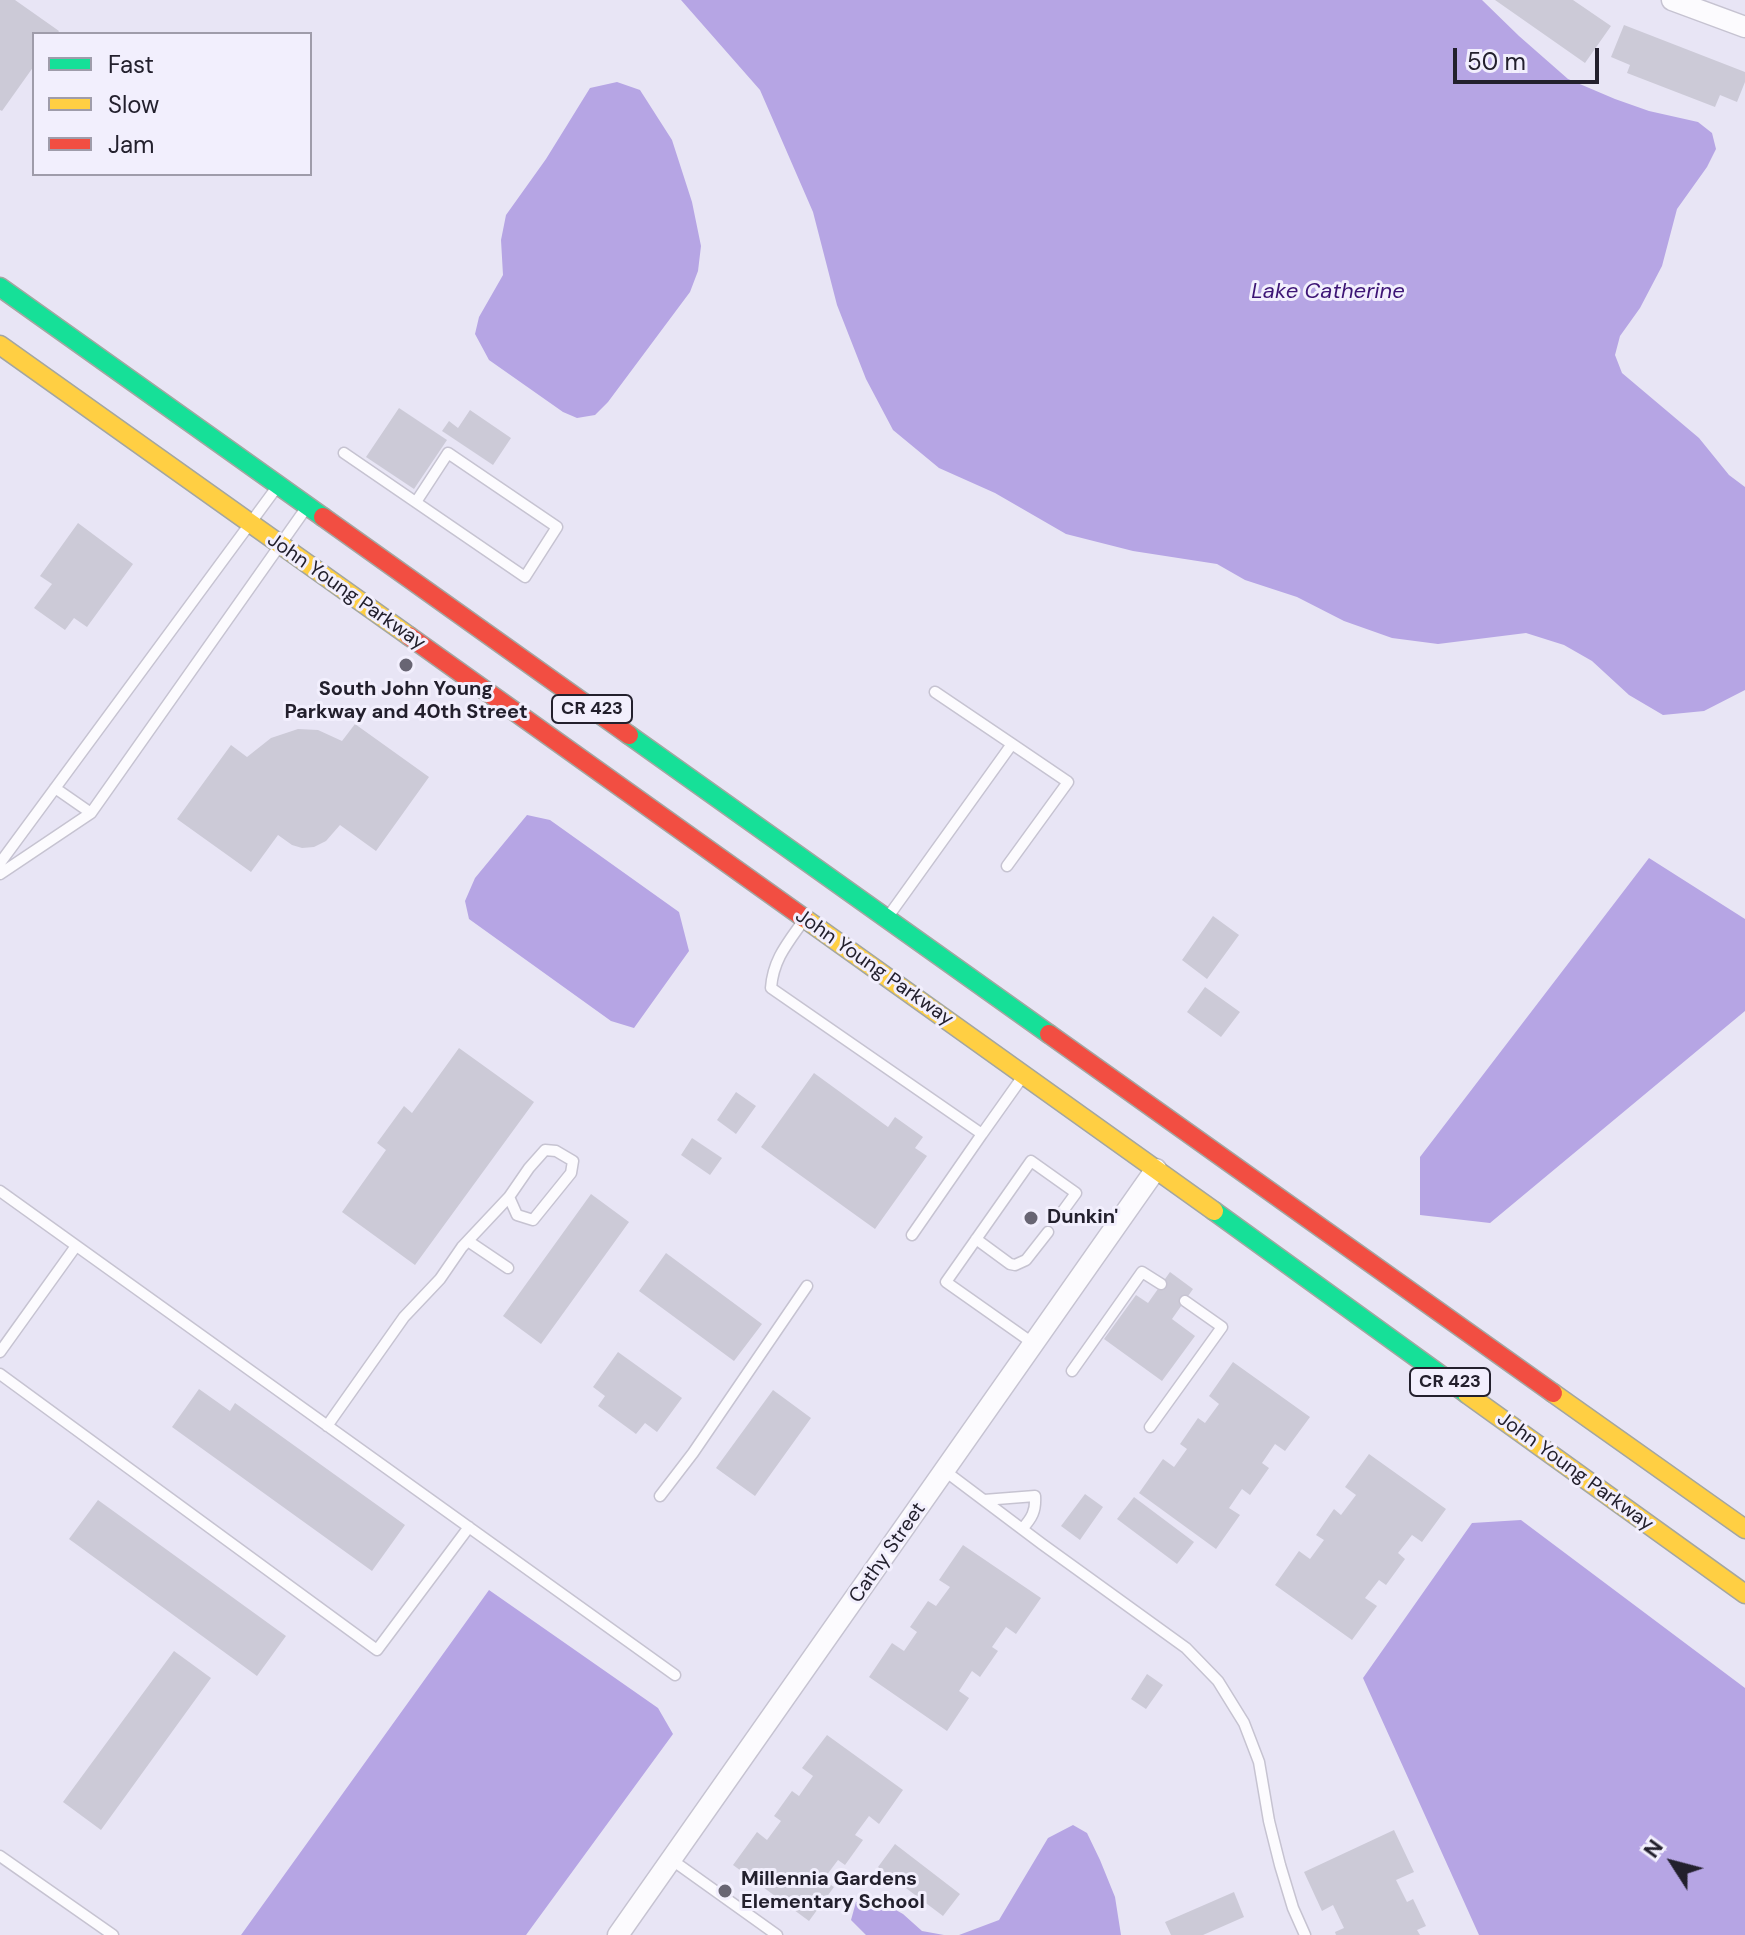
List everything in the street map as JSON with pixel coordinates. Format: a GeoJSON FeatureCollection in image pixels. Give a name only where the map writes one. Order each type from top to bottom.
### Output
{"type":"FeatureCollection","features":[{"type":"Feature","properties":{"kind":"highway","name":"CR 423"},"geometry":{"type":"LineString","coordinates":[[0,287],[1745,1529]]}},
{"type":"Feature","properties":{"kind":"highway","name":"John Young Parkway"},"geometry":{"type":"LineString","coordinates":[[0,345],[1156,1169],[1745,1594]]}},
{"type":"Feature","properties":{"kind":"highway"},"geometry":{"type":"LineString","coordinates":[[1156,1169],[1189,1169]]}},
{"type":"Feature","properties":{"kind":"highway"},"geometry":{"type":"LineString","coordinates":[[1214,1175],[1294,1208]]}},
{"type":"Feature","properties":{"kind":"street"},"geometry":{"type":"LineString","coordinates":[[1672,0],[1745,27]]}},
{"type":"Feature","properties":{"kind":"street","name":"Cathy Street"},"geometry":{"type":"LineString","coordinates":[[618,1935],[1156,1169]]}},
{"type":"Feature","properties":{"kind":"lane"},"geometry":{"type":"LineString","coordinates":[[344,453],[525,577],[557,527],[448,453],[416,502]]}},
{"type":"Feature","properties":{"kind":"lane"},"geometry":{"type":"LineString","coordinates":[[0,863],[278,486]]}},
{"type":"Feature","properties":{"kind":"lane"},"geometry":{"type":"LineString","coordinates":[[0,874],[91,813],[307,506]]}},
{"type":"Feature","properties":{"kind":"lane"},"geometry":{"type":"LineString","coordinates":[[935,692],[1068,782],[1007,866]]}},
{"type":"Feature","properties":{"kind":"lane"},"geometry":{"type":"LineString","coordinates":[[886,918],[1012,744]]}},
{"type":"Feature","properties":{"kind":"lane"},"geometry":{"type":"LineString","coordinates":[[55,788],[91,813]]}},
{"type":"Feature","properties":{"kind":"lane"},"geometry":{"type":"LineString","coordinates":[[805,919],[772,970],[771,988],[982,1134]]}},
{"type":"Feature","properties":{"kind":"lane"},"geometry":{"type":"LineString","coordinates":[[912,1235],[1024,1075]]}},
{"type":"Feature","properties":{"kind":"lane"},"geometry":{"type":"LineString","coordinates":[[327,1426],[404,1317],[440,1279],[545,1150],[556,1151],[573,1161],[571,1173],[533,1220],[517,1215],[509,1197]]}},
{"type":"Feature","properties":{"kind":"lane"},"geometry":{"type":"LineString","coordinates":[[1034,1344],[946,1282],[1031,1161],[1076,1193],[1060,1215]]}},
{"type":"Feature","properties":{"kind":"lane"},"geometry":{"type":"LineString","coordinates":[[0,1191],[675,1675]]}},
{"type":"Feature","properties":{"kind":"lane"},"geometry":{"type":"LineString","coordinates":[[976,1239],[1015,1265],[1026,1260],[1048,1232]]}},
{"type":"Feature","properties":{"kind":"lane"},"geometry":{"type":"LineString","coordinates":[[468,1241],[508,1268]]}},
{"type":"Feature","properties":{"kind":"lane"},"geometry":{"type":"LineString","coordinates":[[0,1352],[76,1246]]}},
{"type":"Feature","properties":{"kind":"lane"},"geometry":{"type":"LineString","coordinates":[[1072,1371],[1142,1272],[1161,1284]]}},
{"type":"Feature","properties":{"kind":"lane"},"geometry":{"type":"LineString","coordinates":[[660,1496],[807,1286]]}},
{"type":"Feature","properties":{"kind":"lane"},"geometry":{"type":"LineString","coordinates":[[1150,1427],[1222,1327],[1185,1301]]}},
{"type":"Feature","properties":{"kind":"lane"},"geometry":{"type":"LineString","coordinates":[[0,1374],[377,1650],[469,1527]]}},
{"type":"Feature","properties":{"kind":"lane"},"geometry":{"type":"LineString","coordinates":[[945,1471],[1186,1648],[1218,1681],[1244,1723],[1259,1762],[1280,1865],[1305,1935]]}},
{"type":"Feature","properties":{"kind":"lane"},"geometry":{"type":"LineString","coordinates":[[984,1500],[1035,1496],[1032,1517],[1022,1529]]}},
{"type":"Feature","properties":{"kind":"lane"},"geometry":{"type":"LineString","coordinates":[[0,1856],[113,1935]]}},
{"type":"Feature","properties":{"kind":"lane"},"geometry":{"type":"LineString","coordinates":[[672,1860],[777,1935]]}},
{"type":"Feature","properties":{"kind":"water","name":"Lake Catherine"},"geometry":{"type":"Polygon","coordinates":[[[681,0],[1482,0],[1568,79],[1649,111],[1698,122],[1712,133],[1716,149],[1677,209],[1662,266],[1640,308],[1620,336],[1615,355],[1622,373],[1699,438],[1729,475],[1745,487],[1745,690],[1704,711],[1663,715],[1629,695],[1592,661],[1564,645],[1526,633],[1438,644],[1392,638],[1344,621],[1297,597],[1245,580],[1217,564],[1133,551],[1066,534],[995,493],[939,468],[893,430],[866,379],[837,305],[813,212],[760,90],[681,0]]]}},
{"type":"Feature","properties":{"kind":"water"},"geometry":{"type":"Polygon","coordinates":[[[617,82],[640,90],[672,140],[692,202],[701,246],[698,271],[690,292],[608,402],[595,415],[577,418],[563,412],[489,360],[475,334],[479,317],[503,275],[501,240],[506,215],[546,159],[590,88],[617,82]]]}},
{"type":"Feature","properties":{"kind":"water"},"geometry":{"type":"Polygon","coordinates":[[[527,815],[550,820],[679,912],[689,951],[634,1028],[611,1021],[469,919],[465,901],[475,878],[527,815]]]}},
{"type":"Feature","properties":{"kind":"water"},"geometry":{"type":"Polygon","coordinates":[[[1649,858],[1745,919],[1745,1011],[1490,1223],[1420,1215],[1420,1157],[1649,858]]]}},
{"type":"Feature","properties":{"kind":"water"},"geometry":{"type":"Polygon","coordinates":[[[1521,1520],[1745,1688],[1745,1935],[1479,1935],[1363,1678],[1472,1523],[1521,1520]]]}},
{"type":"Feature","properties":{"kind":"water"},"geometry":{"type":"Polygon","coordinates":[[[489,1590],[658,1708],[673,1734],[526,1935],[241,1935],[489,1590]]]}},
{"type":"Feature","properties":{"kind":"water"},"geometry":{"type":"Polygon","coordinates":[[[1073,1825],[1087,1833],[1100,1860],[1115,1897],[1121,1935],[959,1935],[999,1920],[1048,1838],[1073,1825]]]}},
{"type":"Feature","properties":{"kind":"water"},"geometry":{"type":"Polygon","coordinates":[[[878,1900],[903,1914],[922,1931],[944,1935],[866,1935],[851,1920],[856,1902],[878,1900]]]}},
{"type":"Feature","properties":{"kind":"building"},"geometry":{"type":"Polygon","coordinates":[[[0,0],[15,0],[59,31],[32,32],[32,69],[0,110],[0,0]]]}},
{"type":"Feature","properties":{"kind":"building"},"geometry":{"type":"Polygon","coordinates":[[[1495,0],[1573,0],[1611,26],[1585,63],[1495,0]]]}},
{"type":"Feature","properties":{"kind":"building"},"geometry":{"type":"Polygon","coordinates":[[[1624,25],[1745,72],[1745,82],[1737,102],[1720,95],[1715,107],[1627,73],[1630,65],[1611,57],[1624,25]]]}},
{"type":"Feature","properties":{"kind":"building"},"geometry":{"type":"Polygon","coordinates":[[[399,408],[447,440],[414,489],[366,457],[399,408]]]}},
{"type":"Feature","properties":{"kind":"building"},"geometry":{"type":"Polygon","coordinates":[[[470,410],[511,438],[493,465],[442,431],[449,421],[458,428],[470,410]]]}},
{"type":"Feature","properties":{"kind":"building"},"geometry":{"type":"Polygon","coordinates":[[[78,523],[133,564],[87,627],[74,618],[65,630],[34,608],[52,584],[40,576],[78,523]]]}},
{"type":"Feature","properties":{"kind":"building"},"geometry":{"type":"Polygon","coordinates":[[[355,724],[429,777],[376,851],[340,825],[326,841],[314,847],[292,845],[278,835],[251,872],[177,819],[231,745],[247,757],[271,738],[298,729],[318,730],[342,741],[355,724]]]}},
{"type":"Feature","properties":{"kind":"building"},"geometry":{"type":"Polygon","coordinates":[[[1213,916],[1239,935],[1207,979],[1182,960],[1213,916]]]}},
{"type":"Feature","properties":{"kind":"building"},"geometry":{"type":"Polygon","coordinates":[[[1205,987],[1240,1012],[1221,1037],[1187,1012],[1205,987]]]}},
{"type":"Feature","properties":{"kind":"building"},"geometry":{"type":"Polygon","coordinates":[[[459,1048],[534,1102],[415,1265],[342,1212],[386,1150],[377,1143],[404,1106],[412,1113],[459,1048]]]}},
{"type":"Feature","properties":{"kind":"building"},"geometry":{"type":"Polygon","coordinates":[[[814,1073],[888,1127],[895,1117],[923,1137],[915,1148],[927,1156],[875,1229],[761,1147],[814,1073]]]}},
{"type":"Feature","properties":{"kind":"building"},"geometry":{"type":"Polygon","coordinates":[[[736,1092],[756,1106],[736,1134],[717,1120],[736,1092]]]}},
{"type":"Feature","properties":{"kind":"building"},"geometry":{"type":"Polygon","coordinates":[[[692,1138],[722,1158],[710,1175],[681,1155],[692,1138]]]}},
{"type":"Feature","properties":{"kind":"building"},"geometry":{"type":"Polygon","coordinates":[[[591,1194],[629,1222],[541,1344],[503,1316],[591,1194]]]}},
{"type":"Feature","properties":{"kind":"building"},"geometry":{"type":"Polygon","coordinates":[[[666,1253],[762,1324],[734,1361],[639,1291],[666,1253]]]}},
{"type":"Feature","properties":{"kind":"building"},"geometry":{"type":"Polygon","coordinates":[[[1170,1272],[1193,1289],[1172,1319],[1195,1336],[1162,1381],[1104,1339],[1136,1295],[1148,1303],[1170,1272]]]}},
{"type":"Feature","properties":{"kind":"building"},"geometry":{"type":"Polygon","coordinates":[[[618,1352],[682,1398],[657,1432],[645,1423],[636,1434],[598,1406],[605,1396],[593,1387],[618,1352]]]}},
{"type":"Feature","properties":{"kind":"building"},"geometry":{"type":"Polygon","coordinates":[[[1233,1362],[1310,1417],[1285,1451],[1275,1444],[1262,1463],[1269,1468],[1250,1495],[1242,1489],[1229,1508],[1240,1515],[1216,1549],[1139,1493],[1163,1459],[1174,1467],[1187,1449],[1180,1444],[1198,1418],[1205,1423],[1219,1404],[1209,1396],[1233,1362]]]}},
{"type":"Feature","properties":{"kind":"building"},"geometry":{"type":"Polygon","coordinates":[[[199,1389],[230,1411],[235,1403],[405,1525],[372,1571],[172,1427],[199,1389]]]}},
{"type":"Feature","properties":{"kind":"building"},"geometry":{"type":"Polygon","coordinates":[[[773,1390],[811,1418],[755,1496],[716,1468],[773,1390]]]}},
{"type":"Feature","properties":{"kind":"building"},"geometry":{"type":"Polygon","coordinates":[[[1369,1454],[1446,1509],[1422,1542],[1412,1535],[1398,1553],[1405,1559],[1386,1585],[1379,1580],[1365,1598],[1377,1606],[1352,1640],[1275,1585],[1299,1551],[1310,1559],[1324,1540],[1316,1535],[1334,1509],[1341,1515],[1356,1495],[1345,1487],[1369,1454]]]}},
{"type":"Feature","properties":{"kind":"building"},"geometry":{"type":"Polygon","coordinates":[[[1085,1494],[1103,1507],[1080,1540],[1061,1526],[1085,1494]]]}},
{"type":"Feature","properties":{"kind":"building"},"geometry":{"type":"Polygon","coordinates":[[[1134,1497],[1194,1542],[1177,1564],[1117,1519],[1134,1497]]]}},
{"type":"Feature","properties":{"kind":"building"},"geometry":{"type":"Polygon","coordinates":[[[98,1500],[286,1636],[257,1676],[69,1539],[98,1500]]]}},
{"type":"Feature","properties":{"kind":"building"},"geometry":{"type":"Polygon","coordinates":[[[963,1545],[1041,1598],[1016,1634],[1006,1627],[992,1647],[998,1651],[980,1677],[972,1671],[959,1691],[969,1698],[947,1731],[869,1677],[892,1643],[904,1651],[917,1632],[910,1627],[928,1601],[936,1606],[950,1587],[939,1580],[963,1545]]]}},
{"type":"Feature","properties":{"kind":"building"},"geometry":{"type":"Polygon","coordinates":[[[174,1651],[211,1678],[101,1830],[63,1802],[174,1651]]]}},
{"type":"Feature","properties":{"kind":"building"},"geometry":{"type":"Polygon","coordinates":[[[1147,1674],[1163,1685],[1146,1709],[1131,1699],[1147,1674]]]}},
{"type":"Feature","properties":{"kind":"building"},"geometry":{"type":"Polygon","coordinates":[[[827,1735],[903,1790],[879,1824],[869,1816],[855,1835],[863,1840],[845,1865],[838,1860],[823,1880],[834,1887],[809,1921],[733,1865],[757,1832],[767,1840],[781,1821],[774,1816],[792,1791],[799,1796],[813,1776],[802,1768],[827,1735]]]}},
{"type":"Feature","properties":{"kind":"building"},"geometry":{"type":"Polygon","coordinates":[[[1394,1830],[1414,1872],[1396,1880],[1407,1902],[1413,1899],[1426,1926],[1417,1930],[1420,1935],[1336,1935],[1335,1932],[1344,1928],[1333,1905],[1322,1911],[1304,1872],[1394,1830]]]}},
{"type":"Feature","properties":{"kind":"building"},"geometry":{"type":"Polygon","coordinates":[[[895,1844],[960,1894],[943,1916],[878,1867],[895,1844]]]}},
{"type":"Feature","properties":{"kind":"building"},"geometry":{"type":"Polygon","coordinates":[[[1234,1892],[1244,1917],[1203,1935],[1171,1935],[1165,1922],[1234,1892]]]}},
{"type":"Feature","properties":{"kind":"traffic: fast"},"geometry":{"type":"LineString","coordinates":[[0,287],[323,517]]}},
{"type":"Feature","properties":{"kind":"traffic: fast"},"geometry":{"type":"LineString","coordinates":[[629,735],[1049,1034]]}},
{"type":"Feature","properties":{"kind":"traffic: fast"},"geometry":{"type":"LineString","coordinates":[[1214,1211],[1467,1394]]}},
{"type":"Feature","properties":{"kind":"traffic: slow"},"geometry":{"type":"LineString","coordinates":[[0,345],[409,636]]}},
{"type":"Feature","properties":{"kind":"traffic: slow"},"geometry":{"type":"LineString","coordinates":[[804,918],[1214,1211]]}},
{"type":"Feature","properties":{"kind":"traffic: slow"},"geometry":{"type":"LineString","coordinates":[[1553,1393],[1745,1529]]}},
{"type":"Feature","properties":{"kind":"traffic: slow"},"geometry":{"type":"LineString","coordinates":[[1467,1394],[1745,1594]]}},
{"type":"Feature","properties":{"kind":"traffic: jam"},"geometry":{"type":"LineString","coordinates":[[323,517],[629,735]]}},
{"type":"Feature","properties":{"kind":"traffic: jam"},"geometry":{"type":"LineString","coordinates":[[409,636],[804,918]]}},
{"type":"Feature","properties":{"kind":"traffic: jam"},"geometry":{"type":"LineString","coordinates":[[1049,1034],[1553,1393]]}},
{"type":"Feature","properties":{"kind":"place","name":"South John Young Parkway and 40th Street"},"geometry":{"type":"Point","coordinates":[406,665]}},
{"type":"Feature","properties":{"kind":"place","name":"Dunkin'"},"geometry":{"type":"Point","coordinates":[1031,1218]}},
{"type":"Feature","properties":{"kind":"place","name":"Millennia Gardens Elementary School"},"geometry":{"type":"Point","coordinates":[725,1891]}}]}
